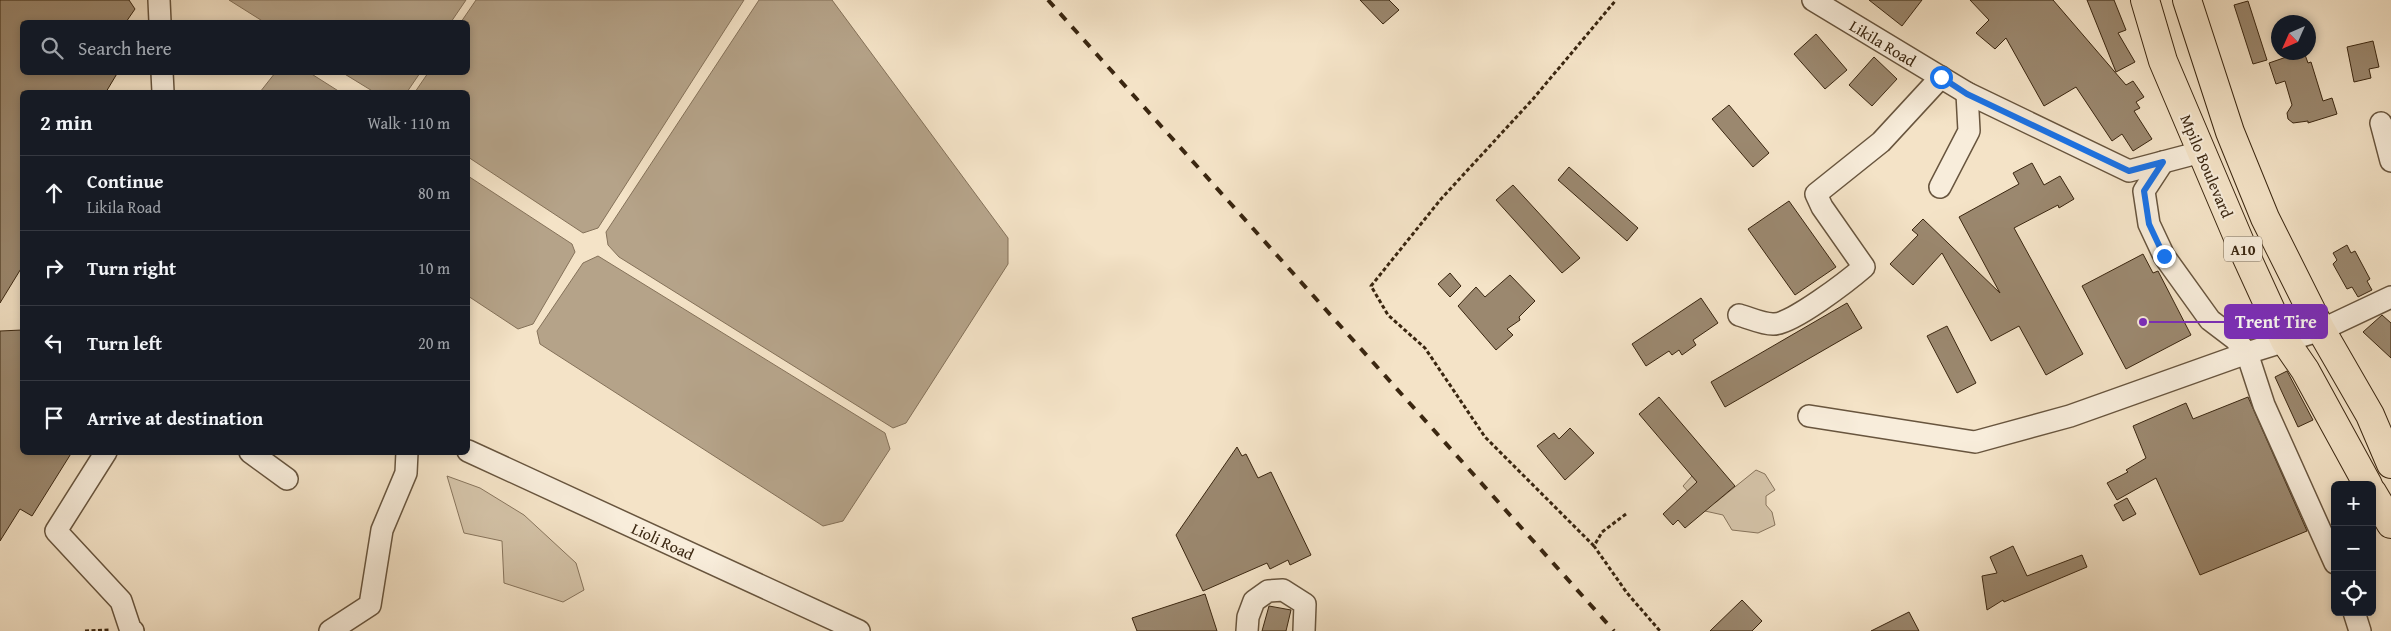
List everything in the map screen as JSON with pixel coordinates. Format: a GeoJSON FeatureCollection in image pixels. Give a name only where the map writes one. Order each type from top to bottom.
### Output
{"type":"FeatureCollection","features":[{"type":"Feature","properties":{"kind":"highway","name":"Mpilo Boulevard"},"geometry":{"type":"LineString","coordinates":[[2145,0],[2163,61],[2201,152],[2285,341],[2305,370],[2366,481]]}},
{"type":"Feature","properties":{"kind":"highway","name":"Mpilo Boulevard"},"geometry":{"type":"LineString","coordinates":[[2187,0],[2237,149],[2265,218],[2322,330],[2370,415],[2391,464]]}},
{"type":"Feature","properties":{"kind":"highway"},"geometry":{"type":"LineString","coordinates":[[2376,499],[2391,524]]}},
{"type":"Feature","properties":{"kind":"street"},"geometry":{"type":"LineString","coordinates":[[159,0],[160,20]]}},
{"type":"Feature","properties":{"kind":"street","name":"Likila Road"},"geometry":{"type":"LineString","coordinates":[[1813,0],[1967,94],[2129,171],[2201,152]]}},
{"type":"Feature","properties":{"kind":"street"},"geometry":{"type":"LineString","coordinates":[[162,75],[162,90]]}},
{"type":"Feature","properties":{"kind":"street"},"geometry":{"type":"LineString","coordinates":[[1739,315],[1774,325],[1793,317],[1843,285],[1864,267],[1822,207],[1816,194],[1881,142],[1941,77]]}},
{"type":"Feature","properties":{"kind":"street"},"geometry":{"type":"LineString","coordinates":[[1940,187],[1969,131],[1967,94]]}},
{"type":"Feature","properties":{"kind":"street"},"geometry":{"type":"LineString","coordinates":[[2381,123],[2391,161]]}},
{"type":"Feature","properties":{"kind":"street"},"geometry":{"type":"LineString","coordinates":[[2163,162],[2144,191],[2149,224],[2164,256],[2210,320],[2235,339],[2247,352],[2264,405],[2331,554]]}},
{"type":"Feature","properties":{"kind":"street"},"geometry":{"type":"LineString","coordinates":[[1808,416],[1975,442],[2070,416],[2247,352],[2322,330],[2391,297]]}},
{"type":"Feature","properties":{"kind":"street","name":"Lioli Road"},"geometry":{"type":"LineString","coordinates":[[470,453],[859,631]]}},
{"type":"Feature","properties":{"kind":"street"},"geometry":{"type":"LineString","coordinates":[[104,455],[56,531],[121,601],[131,631],[133,631]]}},
{"type":"Feature","properties":{"kind":"street"},"geometry":{"type":"LineString","coordinates":[[254,455],[287,479]]}},
{"type":"Feature","properties":{"kind":"street"},"geometry":{"type":"LineString","coordinates":[[330,631],[370,605],[382,530],[406,473],[407,455]]}},
{"type":"Feature","properties":{"kind":"street"},"geometry":{"type":"LineString","coordinates":[[1247,631],[1248,616],[1254,601],[1268,591],[1283,590],[1305,604],[1304,631]]}},
{"type":"Feature","properties":{"kind":"street"},"geometry":{"type":"LineString","coordinates":[[2355,616],[2360,631]]}},
{"type":"Feature","properties":{"kind":"path"},"geometry":{"type":"LineString","coordinates":[[1616,0],[1532,100],[1441,199],[1371,286],[1388,315],[1425,348],[1485,437],[1594,546],[1627,593],[1660,631]]}},
{"type":"Feature","properties":{"kind":"path"},"geometry":{"type":"LineString","coordinates":[[1594,546],[1602,532],[1626,514]]}},
{"type":"Feature","properties":{"kind":"shaded area"},"geometry":{"type":"Polygon","coordinates":[[[229,0],[466,0],[452,20],[261,20],[229,0]]]}},
{"type":"Feature","properties":{"kind":"shaded area"},"geometry":{"type":"Polygon","coordinates":[[[476,0],[744,0],[598,228],[583,233],[470,158],[470,90],[416,90],[427,75],[470,75],[470,20],[462,20],[476,0]]]}},
{"type":"Feature","properties":{"kind":"shaded area"},"geometry":{"type":"Polygon","coordinates":[[[759,0],[832,0],[1008,238],[1008,264],[906,423],[893,428],[619,257],[608,245],[606,232],[759,0]]]}},
{"type":"Feature","properties":{"kind":"shaded area"},"geometry":{"type":"Polygon","coordinates":[[[273,75],[313,75],[337,90],[262,90],[273,75]]]}},
{"type":"Feature","properties":{"kind":"shaded area"},"geometry":{"type":"Polygon","coordinates":[[[346,75],[419,75],[408,90],[371,90],[346,75]]]}},
{"type":"Feature","properties":{"kind":"shaded area"},"geometry":{"type":"Polygon","coordinates":[[[470,177],[572,244],[575,252],[533,324],[518,329],[470,297],[470,177]]]}},
{"type":"Feature","properties":{"kind":"shaded area"},"geometry":{"type":"Polygon","coordinates":[[[598,256],[885,433],[890,449],[843,521],[823,526],[540,344],[537,331],[583,263],[598,256]]]}},
{"type":"Feature","properties":{"kind":"shaded area"},"geometry":{"type":"Polygon","coordinates":[[[1756,470],[1765,474],[1775,490],[1766,496],[1766,505],[1772,512],[1775,525],[1758,533],[1732,530],[1723,515],[1705,511],[1683,486],[1692,476],[1715,503],[1756,470]]]}},
{"type":"Feature","properties":{"kind":"shaded area"},"geometry":{"type":"Polygon","coordinates":[[[447,476],[480,488],[524,515],[576,563],[584,590],[563,602],[504,583],[502,541],[464,533],[447,476]]]}},
{"type":"Feature","properties":{"kind":"building"},"geometry":{"type":"Polygon","coordinates":[[[0,0],[129,0],[135,9],[127,20],[20,20],[20,75],[116,75],[107,90],[20,90],[20,270],[0,303],[0,0]]]}},
{"type":"Feature","properties":{"kind":"building"},"geometry":{"type":"Polygon","coordinates":[[[1360,0],[1389,0],[1399,10],[1383,24],[1360,0]]]}},
{"type":"Feature","properties":{"kind":"building"},"geometry":{"type":"Polygon","coordinates":[[[1869,0],[1922,0],[1902,26],[1869,0]]]}},
{"type":"Feature","properties":{"kind":"building"},"geometry":{"type":"Polygon","coordinates":[[[1970,0],[2053,0],[2126,85],[2133,81],[2144,97],[2136,102],[2140,108],[2134,111],[2152,139],[2133,151],[2122,134],[2112,141],[2076,87],[2044,106],[2006,38],[1995,49],[1976,33],[1989,20],[1970,0]]]}},
{"type":"Feature","properties":{"kind":"building"},"geometry":{"type":"Polygon","coordinates":[[[2087,0],[2114,0],[2126,30],[2118,33],[2135,62],[2116,72],[2087,0]]]}},
{"type":"Feature","properties":{"kind":"building"},"geometry":{"type":"Polygon","coordinates":[[[2248,1],[2267,60],[2253,64],[2234,5],[2248,1]]]}},
{"type":"Feature","properties":{"kind":"building"},"geometry":{"type":"Polygon","coordinates":[[[1816,34],[1847,70],[1825,89],[1794,54],[1816,34]]]}},
{"type":"Feature","properties":{"kind":"building"},"geometry":{"type":"Polygon","coordinates":[[[2373,41],[2379,67],[2369,69],[2371,78],[2354,82],[2347,47],[2373,41]]]}},
{"type":"Feature","properties":{"kind":"building"},"geometry":{"type":"Polygon","coordinates":[[[1874,57],[1897,79],[1872,106],[1849,85],[1874,57]]]}},
{"type":"Feature","properties":{"kind":"building"},"geometry":{"type":"Polygon","coordinates":[[[2278,60],[2307,60],[2308,63],[2311,62],[2323,101],[2332,98],[2337,114],[2308,123],[2308,121],[2293,123],[2288,119],[2287,113],[2292,105],[2285,81],[2276,84],[2269,63],[2278,60]]]}},
{"type":"Feature","properties":{"kind":"building"},"geometry":{"type":"Polygon","coordinates":[[[1729,105],[1769,153],[1753,167],[1712,119],[1729,105]]]}},
{"type":"Feature","properties":{"kind":"building"},"geometry":{"type":"Polygon","coordinates":[[[2032,163],[2044,185],[2060,176],[2074,199],[2059,208],[2058,205],[2014,228],[2083,354],[2046,375],[2019,326],[1991,341],[1942,253],[1913,285],[1890,264],[1918,235],[1912,230],[1923,219],[2000,293],[1959,217],[2019,184],[2013,173],[2032,163]]]}},
{"type":"Feature","properties":{"kind":"building"},"geometry":{"type":"Polygon","coordinates":[[[1569,167],[1638,228],[1627,241],[1558,180],[1569,167]]]}},
{"type":"Feature","properties":{"kind":"building"},"geometry":{"type":"Polygon","coordinates":[[[1513,185],[1580,258],[1562,273],[1496,200],[1513,185]]]}},
{"type":"Feature","properties":{"kind":"building"},"geometry":{"type":"Polygon","coordinates":[[[1789,201],[1836,267],[1795,295],[1748,229],[1789,201]]]}},
{"type":"Feature","properties":{"kind":"building"},"geometry":{"type":"Polygon","coordinates":[[[2347,245],[2351,253],[2355,251],[2370,279],[2367,281],[2372,290],[2358,297],[2352,287],[2347,289],[2333,264],[2337,260],[2333,253],[2347,245]]]}},
{"type":"Feature","properties":{"kind":"building"},"geometry":{"type":"Polygon","coordinates":[[[2143,254],[2153,273],[2158,271],[2191,335],[2126,369],[2082,286],[2143,254]]]}},
{"type":"Feature","properties":{"kind":"building"},"geometry":{"type":"Polygon","coordinates":[[[1450,273],[1461,286],[1450,297],[1438,284],[1450,273]]]}},
{"type":"Feature","properties":{"kind":"building"},"geometry":{"type":"Polygon","coordinates":[[[1510,275],[1535,301],[1519,317],[1520,320],[1507,329],[1513,335],[1496,350],[1458,306],[1476,287],[1485,297],[1510,275]]]}},
{"type":"Feature","properties":{"kind":"building"},"geometry":{"type":"Polygon","coordinates":[[[1701,298],[1718,323],[1693,340],[1696,345],[1682,355],[1679,350],[1672,355],[1669,351],[1646,366],[1632,344],[1701,298]]]}},
{"type":"Feature","properties":{"kind":"building"},"geometry":{"type":"Polygon","coordinates":[[[1847,303],[1862,328],[1725,407],[1711,382],[1847,303]]]}},
{"type":"Feature","properties":{"kind":"building"},"geometry":{"type":"Polygon","coordinates":[[[2382,315],[2391,323],[2391,358],[2363,332],[2382,315]]]}},
{"type":"Feature","properties":{"kind":"building"},"geometry":{"type":"Polygon","coordinates":[[[1947,326],[1976,383],[1957,393],[1927,336],[1947,326]]]}},
{"type":"Feature","properties":{"kind":"building"},"geometry":{"type":"Polygon","coordinates":[[[20,330],[20,455],[70,455],[32,516],[20,509],[0,541],[0,331],[20,330]]]}},
{"type":"Feature","properties":{"kind":"building"},"geometry":{"type":"Polygon","coordinates":[[[2287,371],[2313,420],[2298,427],[2275,377],[2287,371]]]}},
{"type":"Feature","properties":{"kind":"building"},"geometry":{"type":"Polygon","coordinates":[[[1659,397],[1735,486],[1685,528],[1678,520],[1673,525],[1663,514],[1697,482],[1639,414],[1659,397]]]}},
{"type":"Feature","properties":{"kind":"building"},"geometry":{"type":"Polygon","coordinates":[[[2248,397],[2307,531],[2200,575],[2156,478],[2117,500],[2107,483],[2128,472],[2126,470],[2146,458],[2133,426],[2186,403],[2193,419],[2248,397]]]}},
{"type":"Feature","properties":{"kind":"building"},"geometry":{"type":"Polygon","coordinates":[[[1570,428],[1594,453],[1565,480],[1537,446],[1554,433],[1559,439],[1570,428]]]}},
{"type":"Feature","properties":{"kind":"building"},"geometry":{"type":"Polygon","coordinates":[[[1237,447],[1242,456],[1246,454],[1258,478],[1271,472],[1311,555],[1290,565],[1288,560],[1270,569],[1267,563],[1203,591],[1176,535],[1237,447]]]}},
{"type":"Feature","properties":{"kind":"building"},"geometry":{"type":"Polygon","coordinates":[[[2127,498],[2136,514],[2123,521],[2114,505],[2127,498]]]}},
{"type":"Feature","properties":{"kind":"building"},"geometry":{"type":"Polygon","coordinates":[[[2013,546],[2027,576],[2082,555],[2087,567],[2004,602],[2003,600],[1987,610],[1982,576],[1997,573],[1990,557],[2013,546]]]}},
{"type":"Feature","properties":{"kind":"building"},"geometry":{"type":"Polygon","coordinates":[[[1205,594],[1217,631],[1137,631],[1132,618],[1205,594]]]}},
{"type":"Feature","properties":{"kind":"building"},"geometry":{"type":"Polygon","coordinates":[[[1742,600],[1762,621],[1752,631],[1710,631],[1742,600]]]}},
{"type":"Feature","properties":{"kind":"building"},"geometry":{"type":"Polygon","coordinates":[[[1269,606],[1291,610],[1286,631],[1262,631],[1269,606]]]}},
{"type":"Feature","properties":{"kind":"building"},"geometry":{"type":"Polygon","coordinates":[[[1909,612],[1919,631],[1871,631],[1909,612]]]}},
{"type":"Feature","properties":{"kind":"railway"},"geometry":{"type":"LineString","coordinates":[[1048,0],[1614,631]]}},
{"type":"Feature","properties":{"kind":"place","name":"Trent Tire"},"geometry":{"type":"Point","coordinates":[2143,322]}},
{"type":"Feature","properties":{"kind":"route"},"geometry":{"type":"LineString","coordinates":[[1941,77],[1967,94],[2129,171],[2163,162],[2144,191],[2149,224],[2164,256]]}}]}
